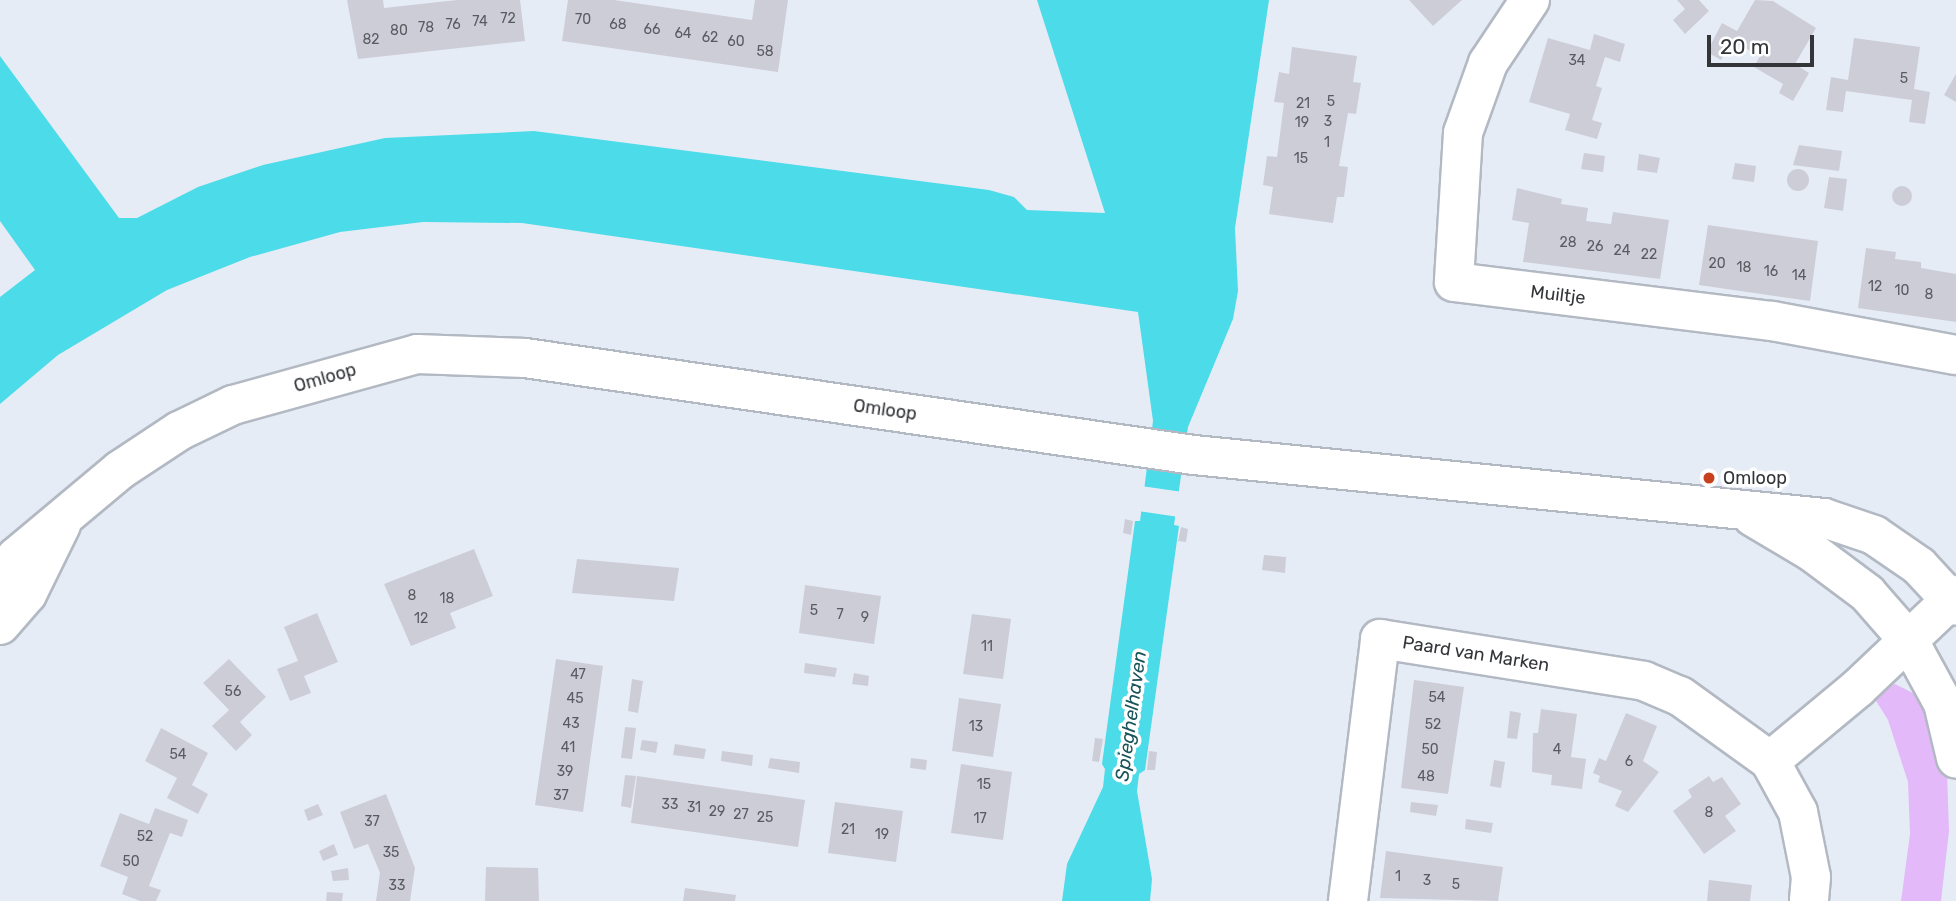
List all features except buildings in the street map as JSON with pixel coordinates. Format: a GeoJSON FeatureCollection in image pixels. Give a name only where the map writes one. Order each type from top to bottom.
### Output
{"type":"FeatureCollection","features":[{"type":"Feature","properties":{"kind":"main road","name":"Muiltje"},"geometry":{"type":"LineString","coordinates":[[1530,0],[1488,63],[1463,133],[1454,282],[1772,321],[1956,355]]}},
{"type":"Feature","properties":{"kind":"main road","name":"Omloop"},"geometry":{"type":"LineString","coordinates":[[0,577],[16,557],[120,470],[179,431],[233,405],[417,354],[525,358],[1194,454],[1824,518],[1874,535],[1919,566],[1954,600]]}},
{"type":"Feature","properties":{"kind":"main road","name":"Omloop"},"geometry":{"type":"LineString","coordinates":[[1745,512],[1812,552],[1867,593],[1909,641],[1943,703],[1956,758]]}},
{"type":"Feature","properties":{"kind":"main road","name":"Omloop"},"geometry":{"type":"LineString","coordinates":[[0,625],[27,594],[65,517]]}},
{"type":"Feature","properties":{"kind":"main road"},"geometry":{"type":"LineString","coordinates":[[1770,761],[1954,600]]}},
{"type":"Feature","properties":{"kind":"main road","name":"Paard van Marken"},"geometry":{"type":"LineString","coordinates":[[1348,901],[1380,639],[1644,681],[1713,717],[1770,761],[1798,812],[1811,877],[1809,901]]}},
{"type":"Feature","properties":{"kind":"shaded area"},"geometry":{"type":"Polygon","coordinates":[[[1895,684],[1923,698],[1947,772],[1949,831],[1941,901],[1901,901],[1910,834],[1908,782],[1888,720],[1873,696],[1895,684]]]}},
{"type":"Feature","properties":{"kind":"water","name":"Spieghelhaven"},"geometry":{"type":"Polygon","coordinates":[[[1037,0],[1269,0],[1235,228],[1238,291],[1233,319],[1188,427],[1174,525],[1179,526],[1145,770],[1139,774],[1137,791],[1152,879],[1150,901],[1062,901],[1067,864],[1103,787],[1105,769],[1102,764],[1135,521],[1140,521],[1153,421],[1138,312],[522,223],[423,222],[340,232],[250,257],[167,290],[58,355],[0,404],[0,297],[35,270],[0,221],[0,56],[119,218],[137,218],[198,187],[263,165],[385,138],[534,131],[989,190],[1014,197],[1027,210],[1105,213],[1037,0]]]}},
{"type":"Feature","properties":{"kind":"pier"},"geometry":{"type":"Polygon","coordinates":[[[1141,486],[1183,492],[1179,517],[1138,511],[1141,486]]]}},
{"type":"Feature","properties":{"kind":"place","name":"Omloop"},"geometry":{"type":"Point","coordinates":[1709,478]}}]}
